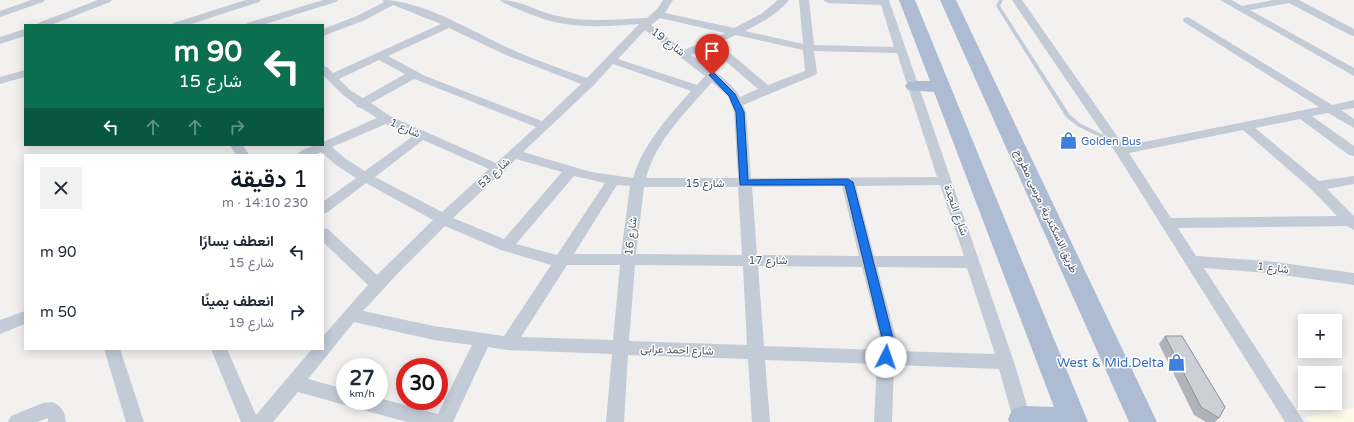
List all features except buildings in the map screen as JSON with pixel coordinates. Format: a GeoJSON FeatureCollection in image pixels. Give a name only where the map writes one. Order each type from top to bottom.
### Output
{"type":"FeatureCollection","features":[{"type":"Feature","properties":{"kind":"main road"},"geometry":{"type":"LineString","coordinates":[[907,0],[1074,422],[1023,420]]}},
{"type":"Feature","properties":{"kind":"main road","name":"طريق الاسكندرية, مرسى مطروح"},"geometry":{"type":"LineString","coordinates":[[948,0],[1143,422]]}},
{"type":"Feature","properties":{"kind":"main road"},"geometry":{"type":"LineString","coordinates":[[914,86],[941,86]]}},
{"type":"Feature","properties":{"kind":"street"},"geometry":{"type":"LineString","coordinates":[[0,14],[40,0]]}},
{"type":"Feature","properties":{"kind":"street"},"geometry":{"type":"LineString","coordinates":[[45,24],[107,0]]}},
{"type":"Feature","properties":{"kind":"street"},"geometry":{"type":"LineString","coordinates":[[180,24],[256,0]]}},
{"type":"Feature","properties":{"kind":"street"},"geometry":{"type":"LineString","coordinates":[[254,24],[333,0]]}},
{"type":"Feature","properties":{"kind":"street"},"geometry":{"type":"LineString","coordinates":[[505,0],[540,14],[566,21],[650,20],[734,32],[774,42],[810,48],[902,50]]}},
{"type":"Feature","properties":{"kind":"street","name":"شارع 53"},"geometry":{"type":"LineString","coordinates":[[324,346],[377,284],[443,219],[499,169],[590,83],[650,20],[663,9],[668,0]]}},
{"type":"Feature","properties":{"kind":"street"},"geometry":{"type":"LineString","coordinates":[[684,54],[734,32],[770,12],[784,0]]}},
{"type":"Feature","properties":{"kind":"street"},"geometry":{"type":"LineString","coordinates":[[737,103],[811,73],[810,48],[804,0]]}},
{"type":"Feature","properties":{"kind":"street"},"geometry":{"type":"LineString","coordinates":[[828,0],[884,1]]}},
{"type":"Feature","properties":{"kind":"street"},"geometry":{"type":"LineString","coordinates":[[1017,0],[1119,147],[1295,422]]}},
{"type":"Feature","properties":{"kind":"street"},"geometry":{"type":"LineString","coordinates":[[1226,0],[1354,73]]}},
{"type":"Feature","properties":{"kind":"street"},"geometry":{"type":"LineString","coordinates":[[1241,9],[1288,0]]}},
{"type":"Feature","properties":{"kind":"street"},"geometry":{"type":"LineString","coordinates":[[1292,0],[1354,33]]}},
{"type":"Feature","properties":{"kind":"street"},"geometry":{"type":"LineString","coordinates":[[324,33],[361,18],[390,1],[409,3],[510,53],[590,83]]}},
{"type":"Feature","properties":{"kind":"street","name":"شارع النجدة"},"geometry":{"type":"LineString","coordinates":[[884,1],[902,50],[973,262],[1006,362],[1023,420]]}},
{"type":"Feature","properties":{"kind":"street","name":"شارع 19"},"geometry":{"type":"LineString","coordinates":[[650,20],[684,54],[712,75],[732,95],[740,112],[761,422]]}},
{"type":"Feature","properties":{"kind":"street"},"geometry":{"type":"LineString","coordinates":[[1188,20],[1354,124]]}},
{"type":"Feature","properties":{"kind":"street"},"geometry":{"type":"LineString","coordinates":[[327,73],[379,56],[449,24]]}},
{"type":"Feature","properties":{"kind":"street"},"geometry":{"type":"LineString","coordinates":[[0,41],[24,32]]}},
{"type":"Feature","properties":{"kind":"street"},"geometry":{"type":"LineString","coordinates":[[711,43],[766,90]]}},
{"type":"Feature","properties":{"kind":"street"},"geometry":{"type":"LineString","coordinates":[[379,56],[414,74],[544,126]]}},
{"type":"Feature","properties":{"kind":"street"},"geometry":{"type":"LineString","coordinates":[[612,60],[699,90]]}},
{"type":"Feature","properties":{"kind":"street"},"geometry":{"type":"LineString","coordinates":[[0,81],[24,73]]}},
{"type":"Feature","properties":{"kind":"street","name":"شارع 1"},"geometry":{"type":"LineString","coordinates":[[327,73],[346,92],[361,104],[386,119],[499,169]]}},
{"type":"Feature","properties":{"kind":"street"},"geometry":{"type":"LineString","coordinates":[[361,104],[414,74]]}},
{"type":"Feature","properties":{"kind":"street","name":"شارع 16"},"geometry":{"type":"LineString","coordinates":[[615,422],[628,260],[637,183],[650,152],[668,124],[712,75]]}},
{"type":"Feature","properties":{"kind":"street"},"geometry":{"type":"LineString","coordinates":[[1119,147],[1247,127],[1354,104]]}},
{"type":"Feature","properties":{"kind":"street"},"geometry":{"type":"LineString","coordinates":[[1303,115],[1354,152]]}},
{"type":"Feature","properties":{"kind":"street"},"geometry":{"type":"LineString","coordinates":[[324,145],[386,119]]}},
{"type":"Feature","properties":{"kind":"street"},"geometry":{"type":"LineString","coordinates":[[1247,127],[1316,186],[1353,223]]}},
{"type":"Feature","properties":{"kind":"street"},"geometry":{"type":"LineString","coordinates":[[324,208],[422,135]]}},
{"type":"Feature","properties":{"kind":"street"},"geometry":{"type":"LineString","coordinates":[[305,154],[322,146]]}},
{"type":"Feature","properties":{"kind":"street","name":"شارع 17"},"geometry":{"type":"LineString","coordinates":[[322,146],[341,162],[365,177],[443,219],[506,246],[561,260],[973,262]]}},
{"type":"Feature","properties":{"kind":"street","name":"شارع 15"},"geometry":{"type":"LineString","coordinates":[[515,154],[571,171],[613,181],[637,183],[946,181]]}},
{"type":"Feature","properties":{"kind":"street"},"geometry":{"type":"LineString","coordinates":[[506,246],[571,171]]}},
{"type":"Feature","properties":{"kind":"street"},"geometry":{"type":"LineString","coordinates":[[1316,186],[1354,180]]}},
{"type":"Feature","properties":{"kind":"street"},"geometry":{"type":"LineString","coordinates":[[508,343],[613,181]]}},
{"type":"Feature","properties":{"kind":"street"},"geometry":{"type":"LineString","coordinates":[[848,182],[888,338],[884,373],[883,422]]}},
{"type":"Feature","properties":{"kind":"street"},"geometry":{"type":"LineString","coordinates":[[1167,222],[1353,223]]}},
{"type":"Feature","properties":{"kind":"street"},"geometry":{"type":"LineString","coordinates":[[324,234],[377,284]]}},
{"type":"Feature","properties":{"kind":"street","name":"شارع 1"},"geometry":{"type":"LineString","coordinates":[[1192,261],[1268,267],[1354,279]]}},
{"type":"Feature","properties":{"kind":"street","name":"شارع احمد عرابى"},"geometry":{"type":"LineString","coordinates":[[350,315],[434,333],[508,343],[1006,362]]}},
{"type":"Feature","properties":{"kind":"street"},"geometry":{"type":"LineString","coordinates":[[0,327],[24,317]]}},
{"type":"Feature","properties":{"kind":"street"},"geometry":{"type":"LineString","coordinates":[[444,422],[483,340]]}},
{"type":"Feature","properties":{"kind":"street"},"geometry":{"type":"LineString","coordinates":[[112,350],[135,422]]}},
{"type":"Feature","properties":{"kind":"street"},"geometry":{"type":"LineString","coordinates":[[220,350],[250,422]]}},
{"type":"Feature","properties":{"kind":"street","name":"شارع 53"},"geometry":{"type":"LineString","coordinates":[[262,422],[320,350]]}},
{"type":"Feature","properties":{"kind":"street"},"geometry":{"type":"LineString","coordinates":[[294,383],[336,395]]}},
{"type":"Feature","properties":{"kind":"street"},"geometry":{"type":"LineString","coordinates":[[388,409],[437,422]]}},
{"type":"Feature","properties":{"kind":"street"},"geometry":{"type":"LineString","coordinates":[[17,422],[43,411],[52,410],[56,414],[58,422]]}},
{"type":"Feature","properties":{"kind":"lane"},"geometry":{"type":"LineString","coordinates":[[1001,0],[998,6],[1068,116],[1079,125],[1119,147]]}},
{"type":"Feature","properties":{"kind":"shaded area"},"geometry":{"type":"Polygon","coordinates":[[[1354,408],[1354,422],[1309,422],[1306,417],[1354,408]]]}},
{"type":"Feature","properties":{"kind":"place","name":"Golden Bus"},"geometry":{"type":"Point","coordinates":[1068,141]}},
{"type":"Feature","properties":{"kind":"place","name":"West & Mid.Delta"},"geometry":{"type":"Point","coordinates":[1177,363]}},
{"type":"Feature","properties":{"kind":"route"},"geometry":{"type":"LineString","coordinates":[[712,75],[732,95],[740,112],[744,182],[848,182],[888,338],[888,350],[886,357]]}}]}
